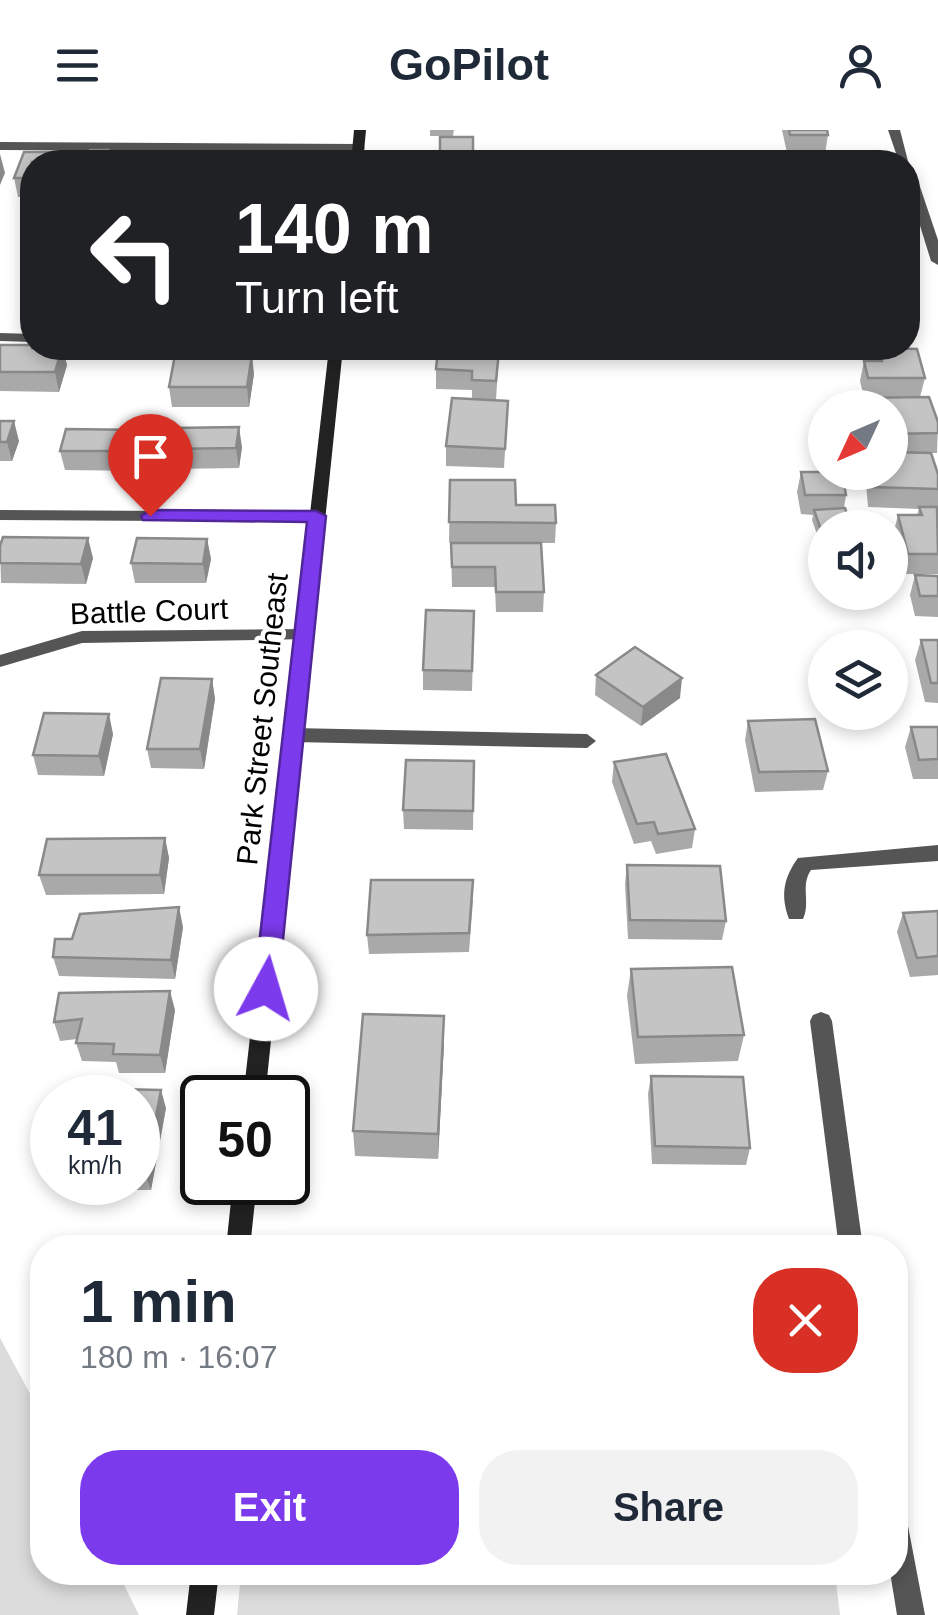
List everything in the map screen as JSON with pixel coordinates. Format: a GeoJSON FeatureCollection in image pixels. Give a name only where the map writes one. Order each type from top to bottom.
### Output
{"type":"FeatureCollection","features":[{"type":"Feature","properties":{"kind":"main road","name":"Park Street Southeast"},"geometry":{"type":"LineString","coordinates":[[256,1075],[335,360]]}},
{"type":"Feature","properties":{"kind":"main road"},"geometry":{"type":"LineString","coordinates":[[239,1235],[243,1205]]}},
{"type":"Feature","properties":{"kind":"main road"},"geometry":{"type":"LineString","coordinates":[[200,1615],[203,1585]]}},
{"type":"Feature","properties":{"kind":"street"},"geometry":{"type":"LineString","coordinates":[[0,146],[159,150]]}},
{"type":"Feature","properties":{"kind":"street"},"geometry":{"type":"LineString","coordinates":[[920,208],[938,261]]}},
{"type":"Feature","properties":{"kind":"street"},"geometry":{"type":"LineString","coordinates":[[0,515],[316,516]]}},
{"type":"Feature","properties":{"kind":"street","name":"Battle Court"},"geometry":{"type":"LineString","coordinates":[[0,661],[82,637],[304,635]]}},
{"type":"Feature","properties":{"kind":"street"},"geometry":{"type":"LineString","coordinates":[[293,736],[587,741]]}},
{"type":"Feature","properties":{"kind":"street"},"geometry":{"type":"LineString","coordinates":[[796,913],[794,878],[804,863],[938,853]]}},
{"type":"Feature","properties":{"kind":"street"},"geometry":{"type":"LineString","coordinates":[[821,1021],[849,1235]]}},
{"type":"Feature","properties":{"kind":"street"},"geometry":{"type":"LineString","coordinates":[[906,1585],[911,1615]]}},
{"type":"Feature","properties":{"kind":"shaded area"},"geometry":{"type":"Polygon","coordinates":[[[0,1338],[30,1394],[30,1585],[124,1585],[139,1615],[0,1615],[0,1338]]]}},
{"type":"Feature","properties":{"kind":"shaded area"},"geometry":{"type":"Polygon","coordinates":[[[240,1585],[836,1585],[840,1615],[237,1615],[240,1585]]]}},
{"type":"Feature","properties":{"kind":"building"},"geometry":{"type":"Polygon","coordinates":[[[789,130],[827,130],[828,135],[790,135],[789,130]]]}},
{"type":"Feature","properties":{"kind":"building"},"geometry":{"type":"Polygon","coordinates":[[[440,137],[473,137],[473,150],[440,150],[440,137]]]}},
{"type":"Feature","properties":{"kind":"building"},"geometry":{"type":"Polygon","coordinates":[[[0,345],[20,345],[20,360],[58,360],[55,372],[0,372],[0,345]]]}},
{"type":"Feature","properties":{"kind":"building"},"geometry":{"type":"Polygon","coordinates":[[[174,360],[251,360],[247,387],[169,387],[174,360]]]}},
{"type":"Feature","properties":{"kind":"building"},"geometry":{"type":"Polygon","coordinates":[[[437,360],[498,360],[496,381],[472,380],[472,371],[436,369],[437,360]]]}},
{"type":"Feature","properties":{"kind":"building"},"geometry":{"type":"Polygon","coordinates":[[[920,360],[925,378],[868,378],[864,361],[920,360]]]}},
{"type":"Feature","properties":{"kind":"building"},"geometry":{"type":"Polygon","coordinates":[[[908,397],[929,397],[938,433],[908,434],[908,397]]]}},
{"type":"Feature","properties":{"kind":"building"},"geometry":{"type":"Polygon","coordinates":[[[452,398],[508,401],[505,449],[446,446],[452,398]]]}},
{"type":"Feature","properties":{"kind":"building"},"geometry":{"type":"Polygon","coordinates":[[[0,421],[14,421],[7,442],[0,442],[0,421]]]}},
{"type":"Feature","properties":{"kind":"building"},"geometry":{"type":"Polygon","coordinates":[[[239,427],[236,448],[169,449],[172,428],[239,427]]]}},
{"type":"Feature","properties":{"kind":"building"},"geometry":{"type":"Polygon","coordinates":[[[66,429],[142,430],[137,451],[60,451],[66,429]]]}},
{"type":"Feature","properties":{"kind":"building"},"geometry":{"type":"Polygon","coordinates":[[[908,452],[931,453],[938,489],[908,488],[908,452]]]}},
{"type":"Feature","properties":{"kind":"building"},"geometry":{"type":"Polygon","coordinates":[[[801,472],[808,472],[808,490],[845,490],[846,495],[805,495],[801,472]]]}},
{"type":"Feature","properties":{"kind":"building"},"geometry":{"type":"Polygon","coordinates":[[[450,480],[515,480],[516,505],[555,505],[556,523],[449,522],[450,480]]]}},
{"type":"Feature","properties":{"kind":"building"},"geometry":{"type":"Polygon","coordinates":[[[919,507],[937,507],[938,554],[908,554],[908,515],[922,515],[919,507]]]}},
{"type":"Feature","properties":{"kind":"building"},"geometry":{"type":"Polygon","coordinates":[[[3,537],[88,538],[81,564],[0,563],[3,537]]]}},
{"type":"Feature","properties":{"kind":"building"},"geometry":{"type":"Polygon","coordinates":[[[137,538],[207,539],[203,564],[131,563],[137,538]]]}},
{"type":"Feature","properties":{"kind":"building"},"geometry":{"type":"Polygon","coordinates":[[[451,543],[541,543],[544,592],[496,592],[495,567],[452,567],[451,543]]]}},
{"type":"Feature","properties":{"kind":"building"},"geometry":{"type":"Polygon","coordinates":[[[915,575],[938,576],[938,596],[920,596],[915,575]]]}},
{"type":"Feature","properties":{"kind":"building"},"geometry":{"type":"Polygon","coordinates":[[[426,610],[474,611],[472,671],[423,670],[426,610]]]}},
{"type":"Feature","properties":{"kind":"building"},"geometry":{"type":"Polygon","coordinates":[[[921,640],[938,640],[938,683],[931,683],[921,640]]]}},
{"type":"Feature","properties":{"kind":"building"},"geometry":{"type":"Polygon","coordinates":[[[635,647],[682,678],[643,707],[596,675],[635,647]]]}},
{"type":"Feature","properties":{"kind":"building"},"geometry":{"type":"Polygon","coordinates":[[[161,678],[212,679],[200,749],[147,749],[161,678]]]}},
{"type":"Feature","properties":{"kind":"building"},"geometry":{"type":"Polygon","coordinates":[[[44,713],[109,714],[99,756],[33,755],[44,713]]]}},
{"type":"Feature","properties":{"kind":"building"},"geometry":{"type":"Polygon","coordinates":[[[808,719],[808,730],[818,730],[828,771],[759,772],[748,721],[808,719]]]}},
{"type":"Feature","properties":{"kind":"building"},"geometry":{"type":"Polygon","coordinates":[[[911,727],[938,727],[938,759],[919,760],[911,727]]]}},
{"type":"Feature","properties":{"kind":"building"},"geometry":{"type":"Polygon","coordinates":[[[666,754],[695,829],[658,834],[654,822],[637,824],[614,762],[666,754]]]}},
{"type":"Feature","properties":{"kind":"building"},"geometry":{"type":"Polygon","coordinates":[[[406,760],[474,761],[473,811],[403,810],[406,760]]]}},
{"type":"Feature","properties":{"kind":"building"},"geometry":{"type":"Polygon","coordinates":[[[165,838],[160,875],[39,875],[47,839],[165,838]]]}},
{"type":"Feature","properties":{"kind":"building"},"geometry":{"type":"Polygon","coordinates":[[[627,865],[720,866],[726,921],[630,920],[627,865]]]}},
{"type":"Feature","properties":{"kind":"building"},"geometry":{"type":"Polygon","coordinates":[[[371,880],[473,880],[469,933],[367,935],[371,880]]]}},
{"type":"Feature","properties":{"kind":"building"},"geometry":{"type":"Polygon","coordinates":[[[179,907],[171,960],[53,957],[55,939],[72,939],[80,914],[179,907]]]}},
{"type":"Feature","properties":{"kind":"building"},"geometry":{"type":"Polygon","coordinates":[[[938,911],[938,956],[917,958],[903,913],[938,911]]]}},
{"type":"Feature","properties":{"kind":"building"},"geometry":{"type":"Polygon","coordinates":[[[732,967],[744,1035],[638,1037],[631,969],[732,967]]]}},
{"type":"Feature","properties":{"kind":"building"},"geometry":{"type":"Polygon","coordinates":[[[170,991],[160,1055],[113,1054],[114,1044],[76,1043],[82,1019],[54,1022],[59,993],[170,991]]]}},
{"type":"Feature","properties":{"kind":"building"},"geometry":{"type":"Polygon","coordinates":[[[363,1014],[444,1016],[438,1134],[353,1131],[363,1014]]]}},
{"type":"Feature","properties":{"kind":"building"},"geometry":{"type":"Polygon","coordinates":[[[651,1076],[743,1077],[750,1148],[655,1146],[651,1076]]]}},
{"type":"Feature","properties":{"kind":"route"},"geometry":{"type":"LineString","coordinates":[[150,516],[316,516],[266,989]]}}]}
